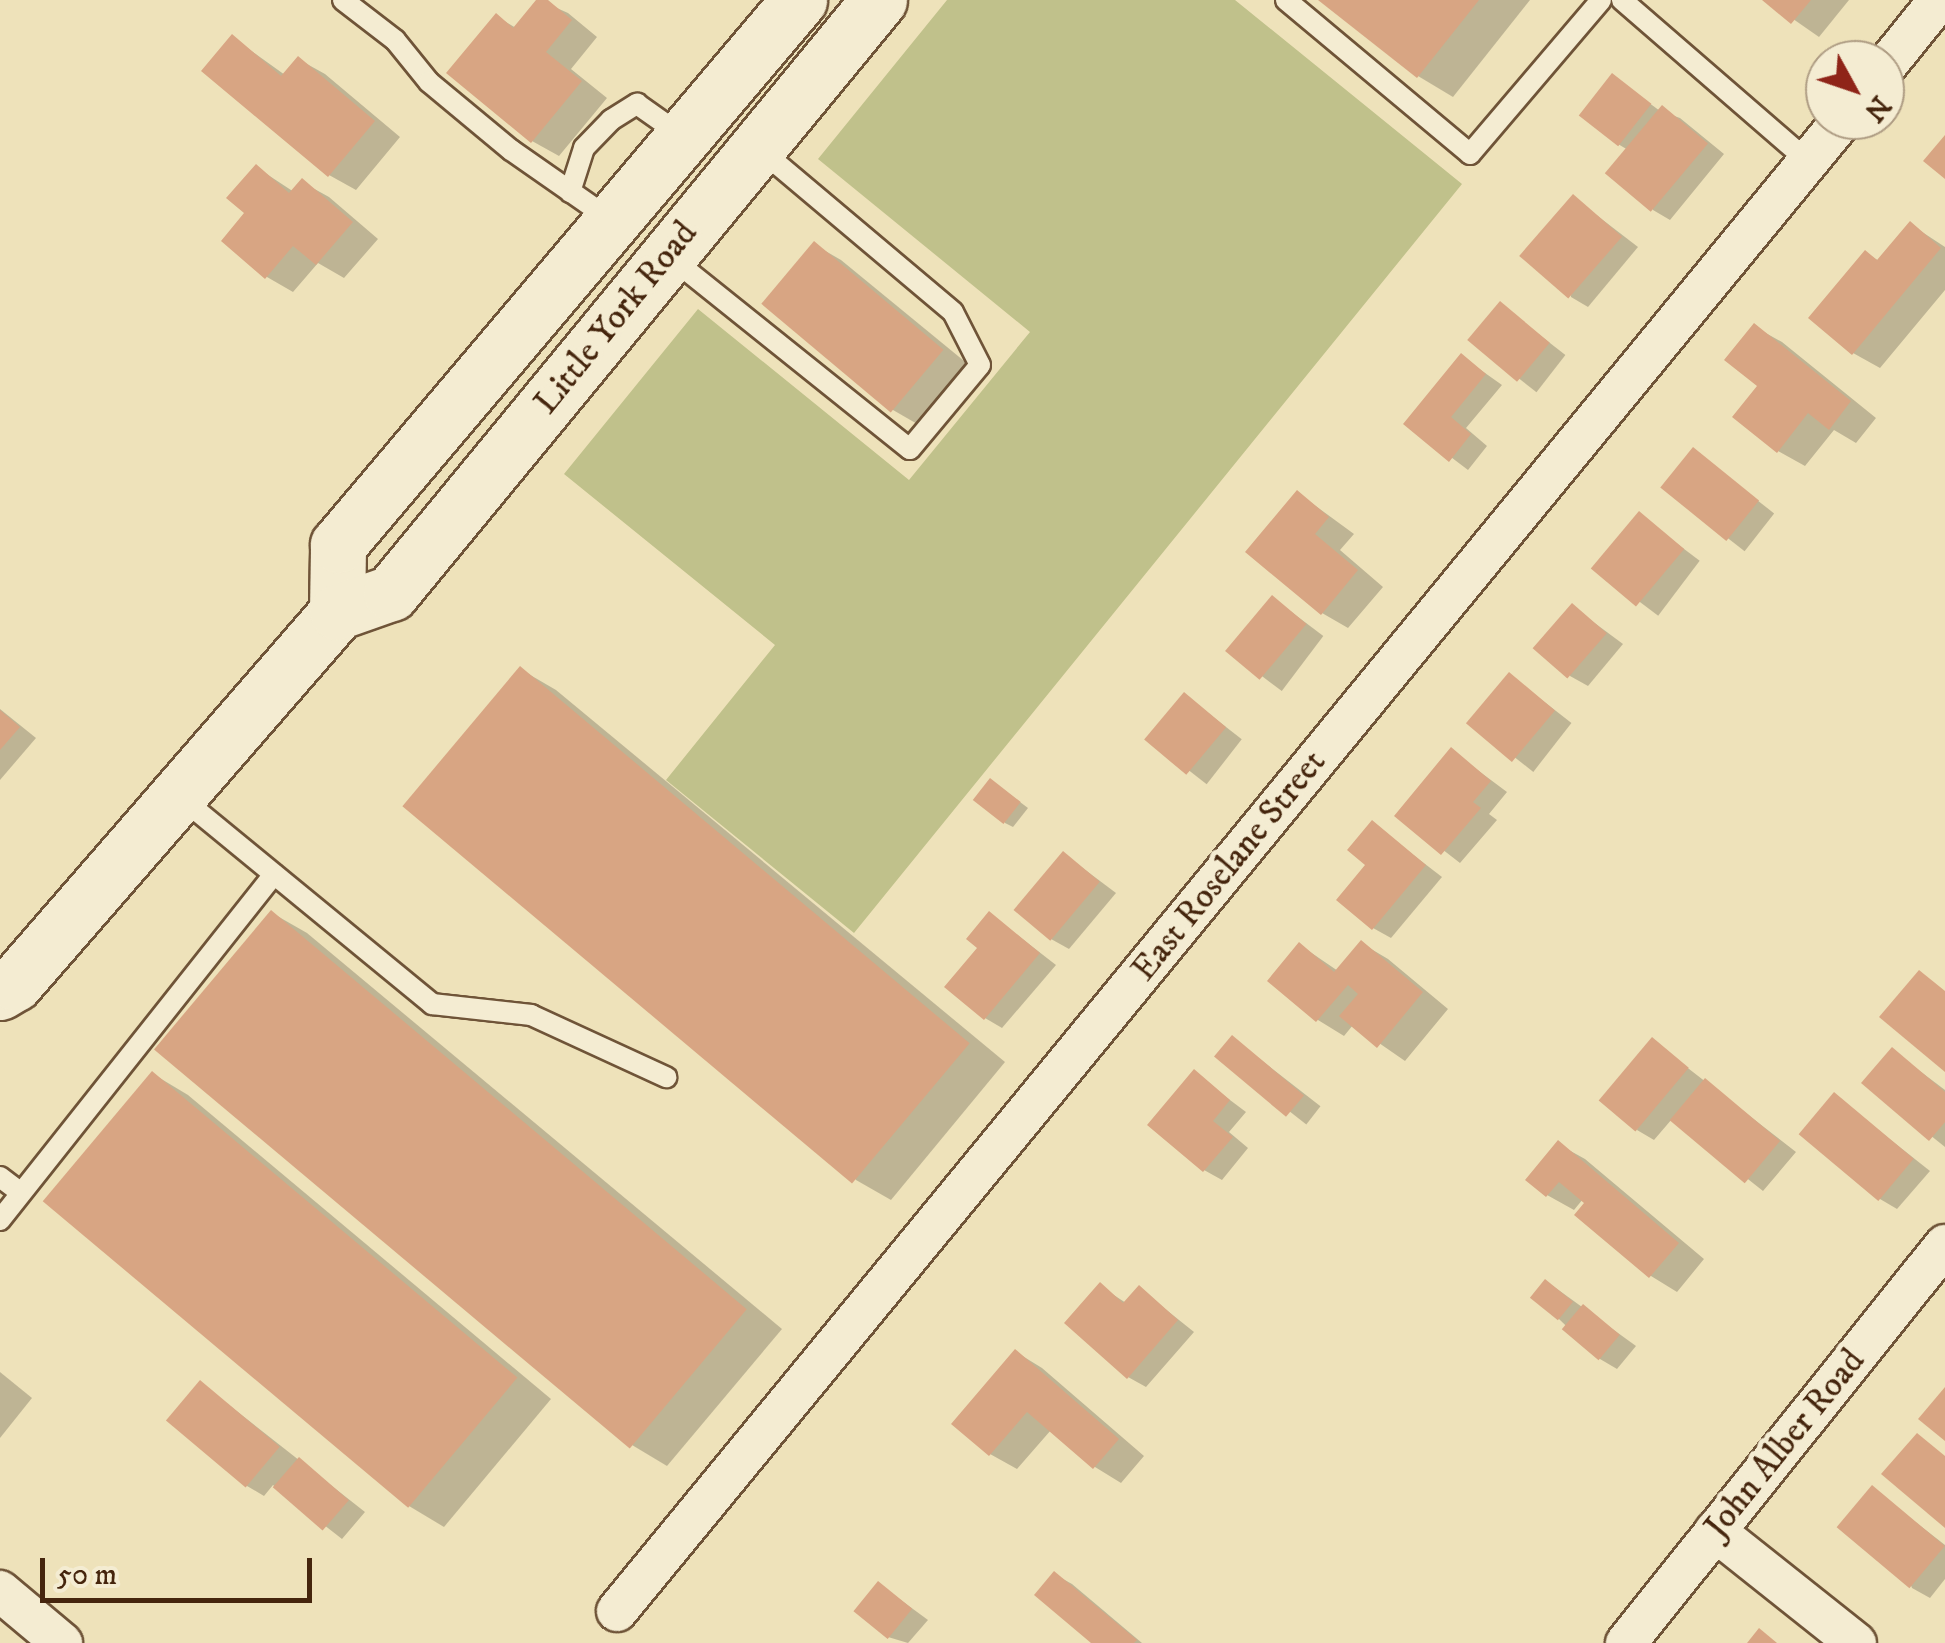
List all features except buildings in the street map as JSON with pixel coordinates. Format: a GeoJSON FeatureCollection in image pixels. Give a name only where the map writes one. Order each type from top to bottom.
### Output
{"type":"FeatureCollection","features":[{"type":"Feature","properties":{"kind":"main road","name":"Little York Road"},"geometry":{"type":"LineString","coordinates":[[337,612],[338,545],[591,206],[683,136],[799,0]]}},
{"type":"Feature","properties":{"kind":"main road","name":"Little York Road"},"geometry":{"type":"LineString","coordinates":[[0,1040],[5,982],[178,795],[337,612],[391,593],[878,0]]}},
{"type":"Feature","properties":{"kind":"main road"},"geometry":{"type":"LineString","coordinates":[[591,206],[668,255]]}},
{"type":"Feature","properties":{"kind":"street"},"geometry":{"type":"LineString","coordinates":[[1905,43],[1940,0]]}},
{"type":"Feature","properties":{"kind":"street","name":"East Roselane Street"},"geometry":{"type":"LineString","coordinates":[[616,1611],[1825,140]]}},
{"type":"Feature","properties":{"kind":"street","name":"John Alber Road"},"geometry":{"type":"LineString","coordinates":[[1626,1643],[1945,1245]]}},
{"type":"Feature","properties":{"kind":"street"},"geometry":{"type":"LineString","coordinates":[[1715,1531],[1856,1643]]}},
{"type":"Feature","properties":{"kind":"street"},"geometry":{"type":"LineString","coordinates":[[0,1591],[62,1643]]}},
{"type":"Feature","properties":{"kind":"lane"},"geometry":{"type":"LineString","coordinates":[[344,0],[395,40],[428,82],[591,206]]}},
{"type":"Feature","properties":{"kind":"lane"},"geometry":{"type":"LineString","coordinates":[[1286,0],[1470,154],[1602,0]]}},
{"type":"Feature","properties":{"kind":"lane"},"geometry":{"type":"LineString","coordinates":[[1622,0],[1808,161]]}},
{"type":"Feature","properties":{"kind":"lane"},"geometry":{"type":"LineString","coordinates":[[668,255],[910,449],[980,364],[953,312],[758,147]]}},
{"type":"Feature","properties":{"kind":"lane"},"geometry":{"type":"LineString","coordinates":[[178,795],[432,1004],[530,1015],[666,1076]]}},
{"type":"Feature","properties":{"kind":"lane"},"geometry":{"type":"LineString","coordinates":[[0,1220],[274,874]]}},
{"type":"Feature","properties":{"kind":"lane"},"geometry":{"type":"LineString","coordinates":[[0,1176],[21,1192]]}},
{"type":"Feature","properties":{"kind":"green space"},"geometry":{"type":"Polygon","coordinates":[[[947,0],[1235,0],[1462,184],[854,933],[666,780],[775,645],[564,474],[698,309],[909,480],[1030,332],[818,159],[947,0]]]}}]}
